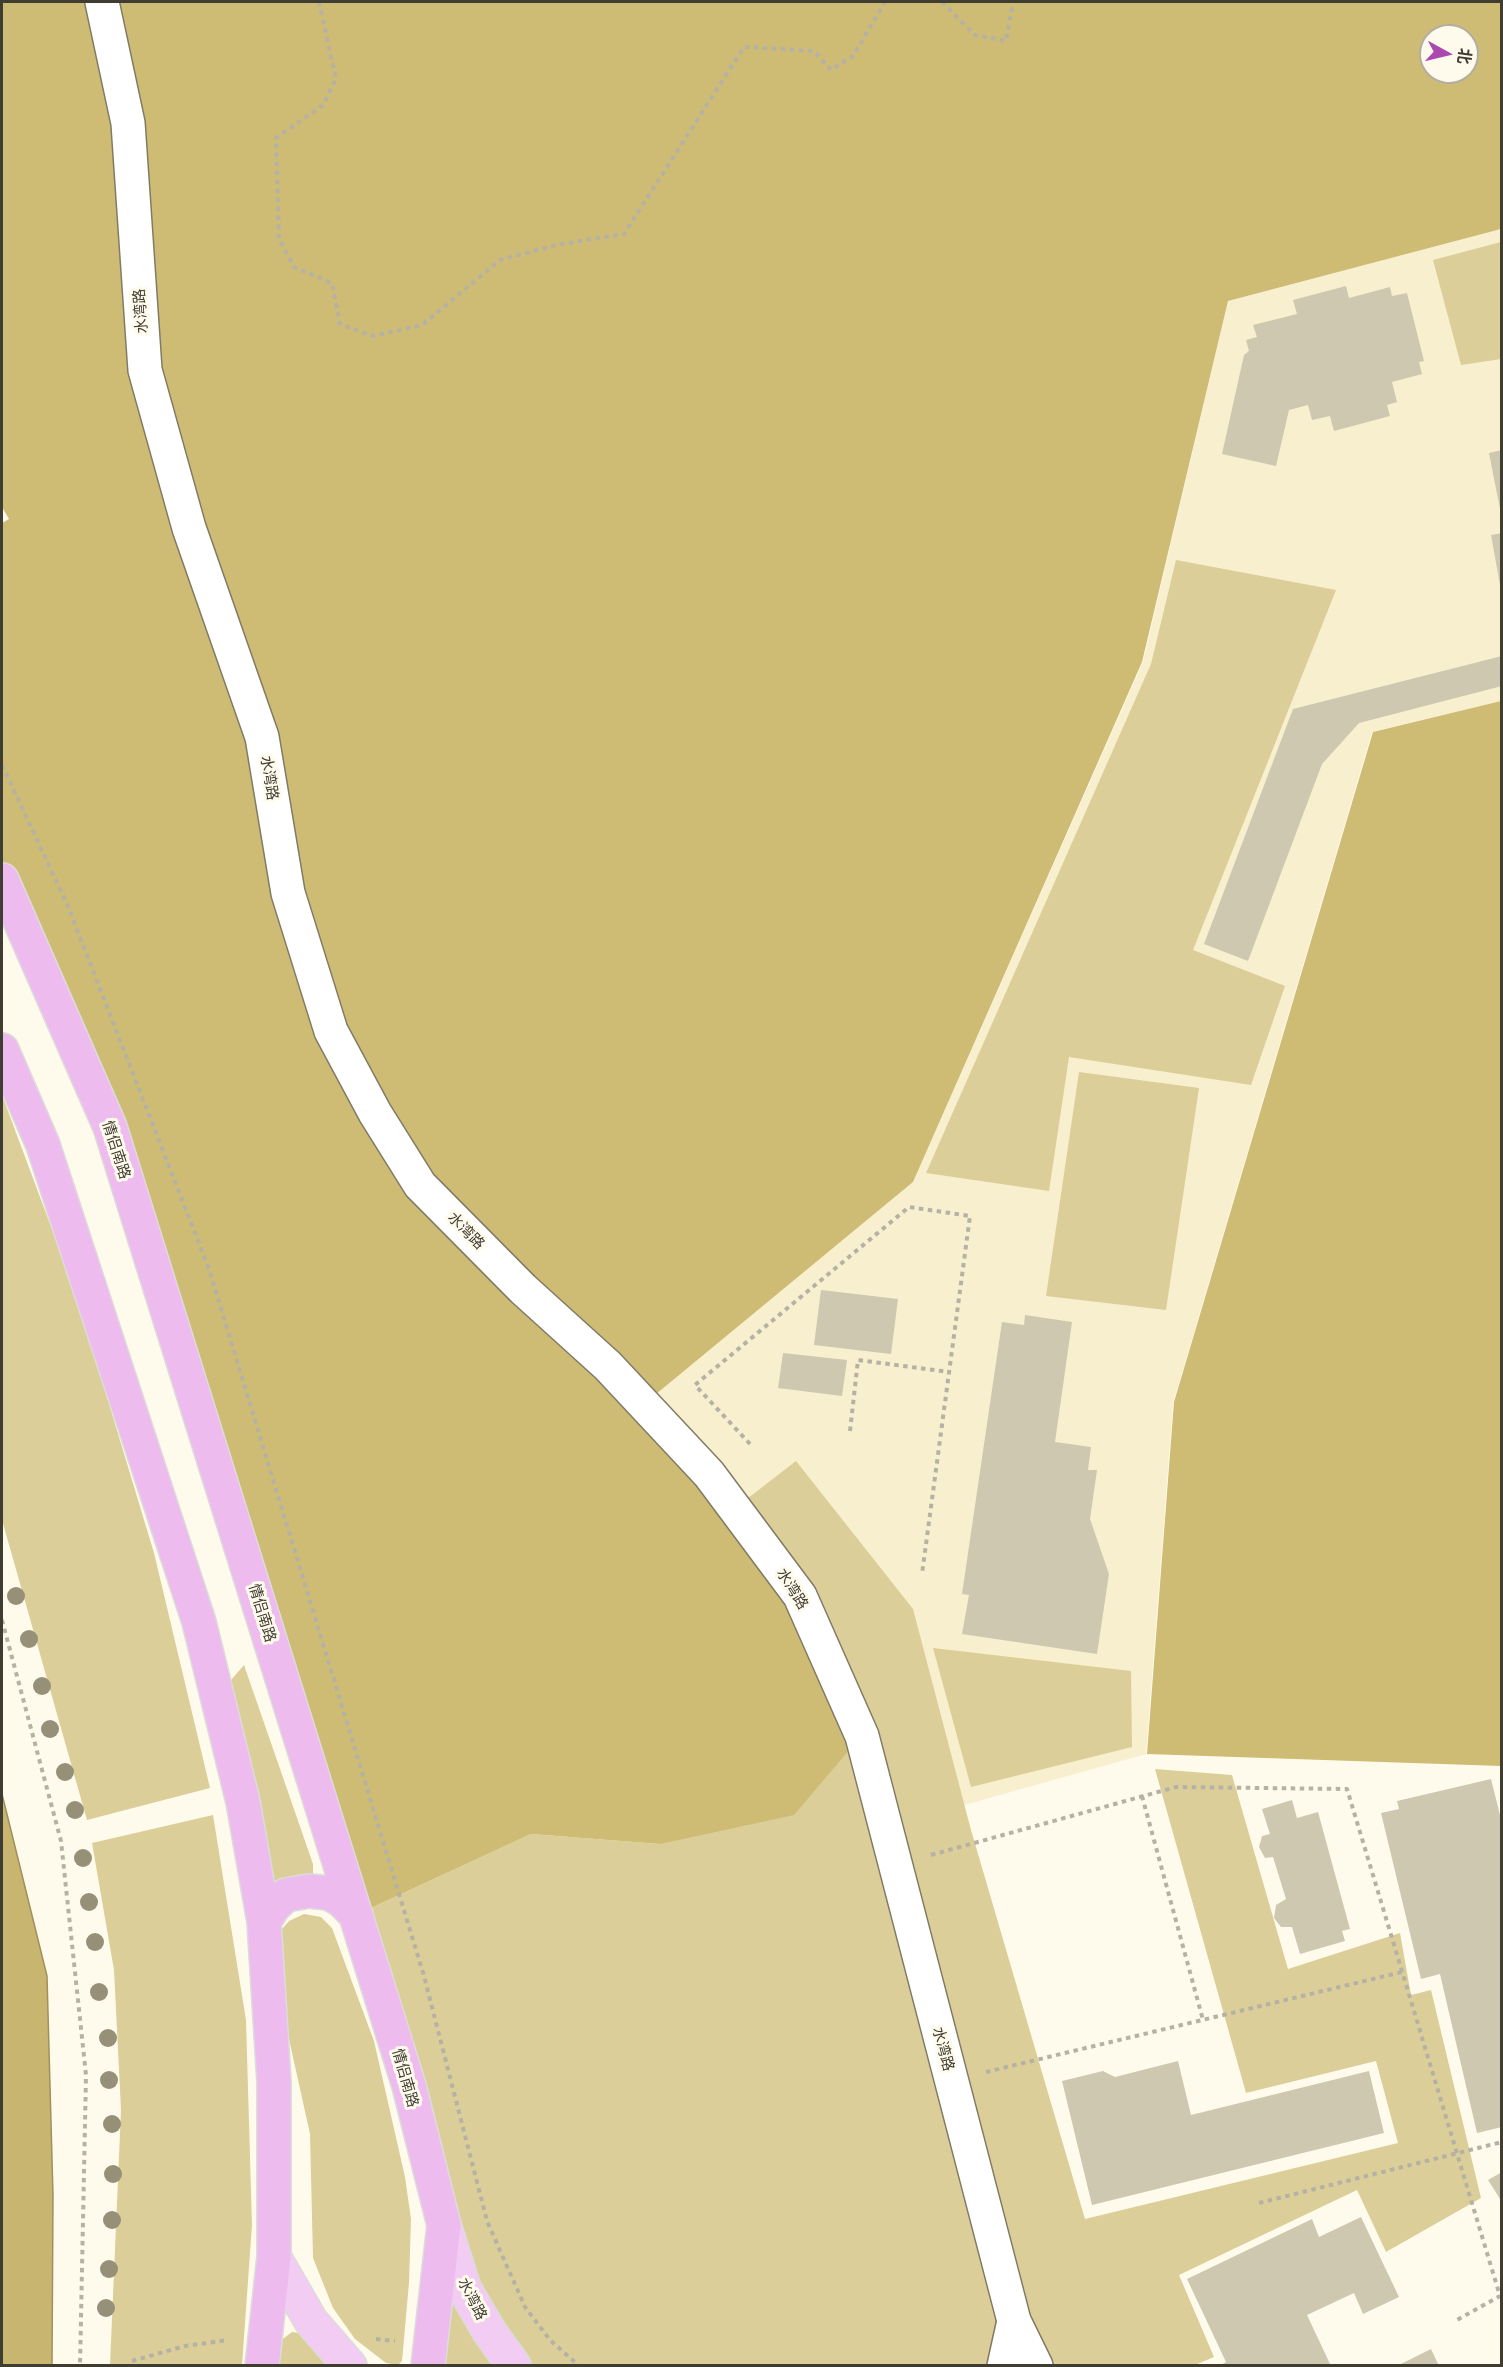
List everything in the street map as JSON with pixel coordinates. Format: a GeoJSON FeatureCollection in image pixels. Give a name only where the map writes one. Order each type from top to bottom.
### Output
{"type":"FeatureCollection","features":[{"type":"Feature","properties":{"kind":"highway","name":"情侣南路"},"geometry":{"type":"LineString","coordinates":[[2,880],[110,1126],[409,2086],[444,2226],[428,2366]]}},
{"type":"Feature","properties":{"kind":"highway"},"geometry":{"type":"LineString","coordinates":[[2,1050],[43,1145],[199,1622],[243,1802],[264,1922],[274,2082],[274,2257],[262,2366]]}},
{"type":"Feature","properties":{"kind":"highway"},"geometry":{"type":"LineString","coordinates":[[264,1922],[274,1906],[286,1895],[309,1891],[328,1893],[341,1899],[356,1915]]}},
{"type":"Feature","properties":{"kind":"main road","name":"水湾路"},"geometry":{"type":"LineString","coordinates":[[444,2226],[464,2288],[492,2336],[514,2366]]}},
{"type":"Feature","properties":{"kind":"main road"},"geometry":{"type":"LineString","coordinates":[[274,2257],[311,2321],[350,2366]]}},
{"type":"Feature","properties":{"kind":"street","name":"水湾路"},"geometry":{"type":"LineString","coordinates":[[102,2],[128,123],[145,370],[189,528],[262,737],[288,893],[331,1031],[375,1113],[420,1185],[523,1289],[608,1366],[701,1466],[800,1596],[862,1736],[1014,2321],[1036,2366]]}},
{"type":"Feature","properties":{"kind":"street"},"geometry":{"type":"LineString","coordinates":[[1004,2366],[1014,2321]]}},
{"type":"Feature","properties":{"kind":"path"},"geometry":{"type":"LineString","coordinates":[[319,2],[336,80],[323,105],[276,138],[279,239],[294,267],[332,283],[340,324],[373,336],[422,325],[500,260],[556,245],[624,234],[744,47],[814,51],[831,70],[854,56],[885,2]]}},
{"type":"Feature","properties":{"kind":"path"},"geometry":{"type":"LineString","coordinates":[[942,2],[975,35],[1006,41],[1013,2]]}},
{"type":"Feature","properties":{"kind":"path"},"geometry":{"type":"LineString","coordinates":[[2,765],[67,904],[209,1269],[424,1976],[487,2221],[525,2307],[550,2340],[579,2366]]}},
{"type":"Feature","properties":{"kind":"path"},"geometry":{"type":"LineString","coordinates":[[750,1444],[695,1385],[909,1207],[970,1216],[922,1574]]}},
{"type":"Feature","properties":{"kind":"path"},"geometry":{"type":"LineString","coordinates":[[850,1431],[858,1360],[949,1372]]}},
{"type":"Feature","properties":{"kind":"path"},"geometry":{"type":"LineString","coordinates":[[2,1620],[61,1841],[86,2075],[80,2366]]}},
{"type":"Feature","properties":{"kind":"path"},"geometry":{"type":"LineString","coordinates":[[896,1865],[1176,1787],[1347,1790],[1500,2296],[1457,2320]]}},
{"type":"Feature","properties":{"kind":"path"},"geometry":{"type":"LineString","coordinates":[[1142,1796],[1203,2020]]}},
{"type":"Feature","properties":{"kind":"path"},"geometry":{"type":"LineString","coordinates":[[951,2081],[1402,1972]]}},
{"type":"Feature","properties":{"kind":"path"},"geometry":{"type":"LineString","coordinates":[[1259,2203],[1502,2142]]}},
{"type":"Feature","properties":{"kind":"shaded area"},"geometry":{"type":"Polygon","coordinates":[[[2,2],[101,2],[145,370],[331,1031],[419,1186],[607,1367],[799,1596],[861,1736],[794,1815],[660,1844],[531,1834],[358,1914],[110,1127],[2,878],[2,523],[9,519],[2,507],[2,2]]]}},
{"type":"Feature","properties":{"kind":"shaded area"},"geometry":{"type":"Polygon","coordinates":[[[103,2],[1501,2],[1501,229],[1228,301],[1142,662],[913,1182],[644,1404],[420,1184],[332,1030],[146,369],[103,2]]]}},
{"type":"Feature","properties":{"kind":"shaded area"},"geometry":{"type":"Polygon","coordinates":[[[1501,229],[1501,701],[1372,732],[1173,1403],[1146,1754],[886,1827],[644,1404],[913,1182],[1143,662],[1228,301],[1501,229]]]}},
{"type":"Feature","properties":{"kind":"shaded area"},"geometry":{"type":"Polygon","coordinates":[[[1501,242],[1501,359],[1461,365],[1433,260],[1501,242]]]}},
{"type":"Feature","properties":{"kind":"shaded area"},"geometry":{"type":"Polygon","coordinates":[[[1176,560],[1336,590],[1193,950],[1285,986],[1251,1085],[1069,1057],[1049,1191],[926,1173],[1151,664],[1176,560]]]}},
{"type":"Feature","properties":{"kind":"shaded area"},"geometry":{"type":"Polygon","coordinates":[[[1501,701],[1501,1766],[1147,1754],[1174,1402],[1373,732],[1501,701]]]}},
{"type":"Feature","properties":{"kind":"shaded area"},"geometry":{"type":"Polygon","coordinates":[[[1079,1072],[1199,1088],[1166,1310],[1046,1296],[1079,1072]]]}},
{"type":"Feature","properties":{"kind":"shaded area"},"geometry":{"type":"Polygon","coordinates":[[[2,1095],[75,1291],[154,1553],[210,1788],[87,1820],[2,1520],[2,1095]]]}},
{"type":"Feature","properties":{"kind":"shaded area"},"geometry":{"type":"Polygon","coordinates":[[[796,1461],[913,1609],[971,1830],[1085,2219],[1398,2143],[1376,2061],[1246,2093],[1155,1769],[1232,1775],[1288,1969],[1400,1933],[1411,1995],[1431,1990],[1481,2198],[1386,2252],[1357,2190],[1179,2275],[1214,2357],[1195,2365],[1046,2365],[1023,2316],[871,1735],[743,1502],[796,1461]]]}},
{"type":"Feature","properties":{"kind":"shaded area"},"geometry":{"type":"Polygon","coordinates":[[[933,1648],[1131,1671],[1132,1747],[971,1787],[933,1648]]]}},
{"type":"Feature","properties":{"kind":"shaded area"},"geometry":{"type":"Polygon","coordinates":[[[244,1665],[313,1864],[313,1874],[270,1882],[231,1680],[244,1665]]]}},
{"type":"Feature","properties":{"kind":"shaded area"},"geometry":{"type":"Polygon","coordinates":[[[861,1736],[1013,2320],[1003,2365],[521,2365],[444,2226],[358,1914],[531,1834],[660,1844],[861,1736]]]}},
{"type":"Feature","properties":{"kind":"shaded area"},"geometry":{"type":"Polygon","coordinates":[[[2,1794],[47,1976],[53,2196],[52,2365],[2,2365],[2,1794]]]}},
{"type":"Feature","properties":{"kind":"shaded area"},"geometry":{"type":"Polygon","coordinates":[[[213,1815],[246,2020],[252,2225],[242,2365],[110,2365],[121,2110],[114,1970],[92,1843],[213,1815]]]}},
{"type":"Feature","properties":{"kind":"shaded area"},"geometry":{"type":"Polygon","coordinates":[[[304,1914],[321,1917],[332,1928],[374,2041],[405,2177],[411,2219],[409,2283],[402,2361],[398,2365],[386,2363],[355,2339],[333,2308],[313,2258],[310,2134],[279,1994],[280,1931],[289,1921],[304,1914]]]}},
{"type":"Feature","properties":{"kind":"shaded area"},"geometry":{"type":"Polygon","coordinates":[[[447,2267],[496,2365],[437,2366],[447,2267]]]}},
{"type":"Feature","properties":{"kind":"shaded area"},"geometry":{"type":"Polygon","coordinates":[[[292,2332],[305,2334],[331,2366],[277,2366],[280,2341],[292,2332]]]}},
{"type":"Feature","properties":{"kind":"building"},"geometry":{"type":"Polygon","coordinates":[[[1346,286],[1349,298],[1390,287],[1392,296],[1407,293],[1424,361],[1419,362],[1422,374],[1392,382],[1397,402],[1387,405],[1390,416],[1334,431],[1330,416],[1312,420],[1308,405],[1289,410],[1276,466],[1222,454],[1244,355],[1249,351],[1246,340],[1257,337],[1253,325],[1297,314],[1293,300],[1346,286]]]}},
{"type":"Feature","properties":{"kind":"building"},"geometry":{"type":"Polygon","coordinates":[[[1502,450],[1502,509],[1500,509],[1489,453],[1502,450]]]}},
{"type":"Feature","properties":{"kind":"building"},"geometry":{"type":"Polygon","coordinates":[[[1502,533],[1502,585],[1500,585],[1491,535],[1502,533]]]}},
{"type":"Feature","properties":{"kind":"building"},"geometry":{"type":"Polygon","coordinates":[[[1502,656],[1502,686],[1359,723],[1322,764],[1248,961],[1204,944],[1293,709],[1502,656]]]}},
{"type":"Feature","properties":{"kind":"building"},"geometry":{"type":"Polygon","coordinates":[[[821,1290],[898,1299],[891,1354],[814,1345],[821,1290]]]}},
{"type":"Feature","properties":{"kind":"building"},"geometry":{"type":"Polygon","coordinates":[[[1025,1315],[1072,1322],[1055,1442],[1091,1447],[1088,1470],[1097,1470],[1090,1519],[1109,1574],[1097,1654],[962,1634],[969,1595],[962,1594],[1002,1322],[1024,1325],[1025,1315]]]}},
{"type":"Feature","properties":{"kind":"building"},"geometry":{"type":"Polygon","coordinates":[[[783,1353],[847,1360],[842,1396],[778,1388],[783,1353]]]}},
{"type":"Feature","properties":{"kind":"building"},"geometry":{"type":"Polygon","coordinates":[[[1491,1779],[1502,1823],[1502,2127],[1477,2133],[1440,1974],[1421,1979],[1381,1813],[1399,1809],[1397,1801],[1491,1779]]]}},
{"type":"Feature","properties":{"kind":"building"},"geometry":{"type":"Polygon","coordinates":[[[1292,1800],[1297,1818],[1318,1812],[1350,1929],[1342,1931],[1345,1941],[1300,1954],[1292,1927],[1281,1927],[1274,1918],[1276,1905],[1286,1899],[1273,1857],[1265,1858],[1259,1847],[1262,1836],[1270,1834],[1262,1809],[1292,1800]]]}},
{"type":"Feature","properties":{"kind":"building"},"geometry":{"type":"Polygon","coordinates":[[[1178,2061],[1191,2115],[1369,2071],[1384,2133],[1092,2205],[1062,2081],[1103,2071],[1115,2077],[1178,2061]]]}},
{"type":"Feature","properties":{"kind":"building"},"geometry":{"type":"Polygon","coordinates":[[[1502,2172],[1502,2202],[1488,2180],[1502,2172]]]}},
{"type":"Feature","properties":{"kind":"building"},"geometry":{"type":"Polygon","coordinates":[[[1361,2217],[1399,2297],[1363,2314],[1354,2293],[1307,2315],[1331,2366],[1219,2366],[1226,2362],[1187,2279],[1312,2219],[1319,2237],[1361,2217]]]}},
{"type":"Feature","properties":{"kind":"building"},"geometry":{"type":"Polygon","coordinates":[[[1431,2349],[1439,2366],[1397,2366],[1431,2349]]]}}]}
